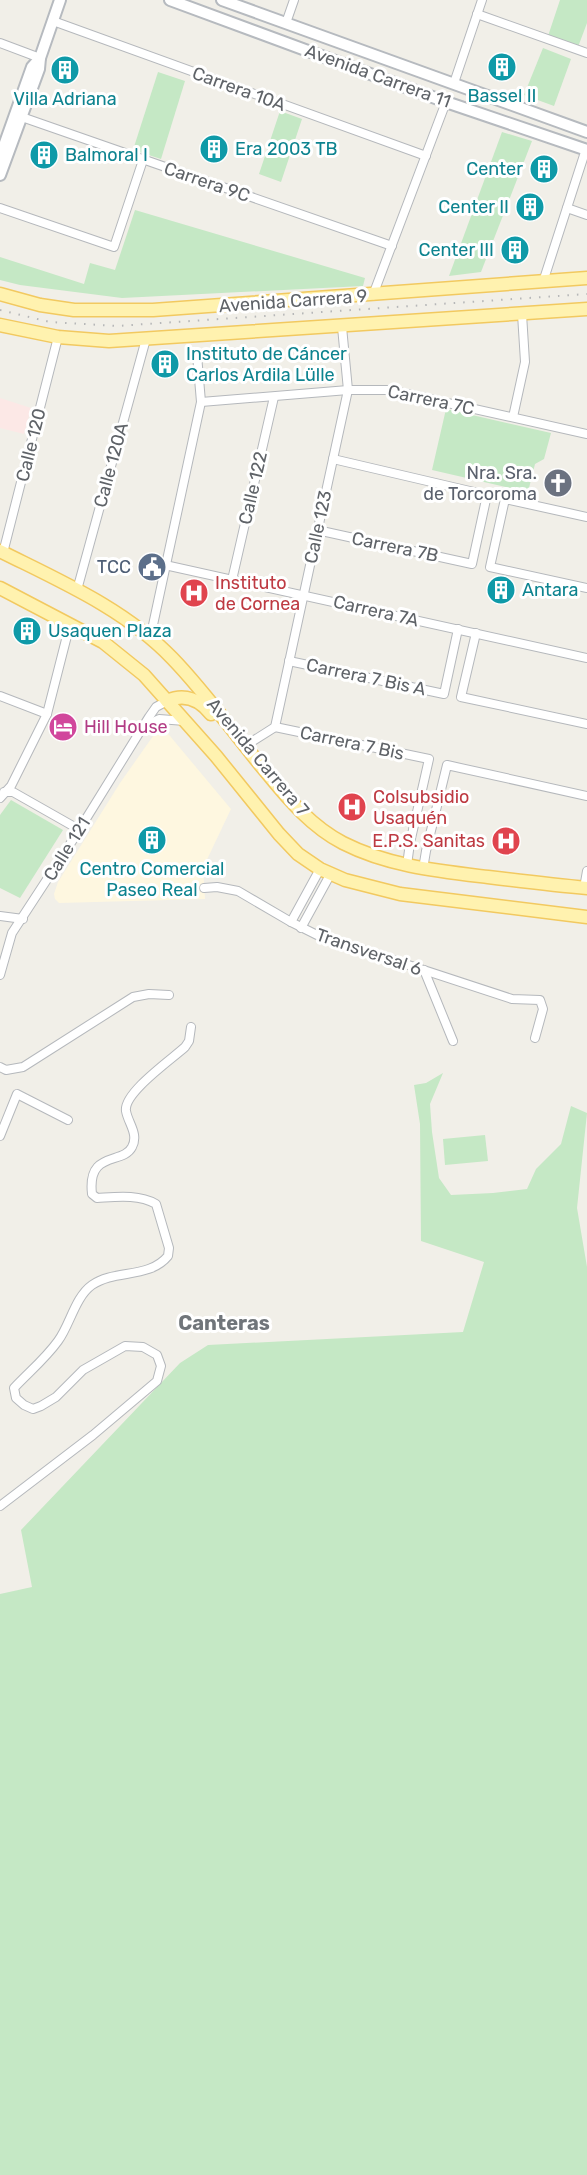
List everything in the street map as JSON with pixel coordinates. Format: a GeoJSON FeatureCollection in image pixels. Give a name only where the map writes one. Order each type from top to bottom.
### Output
{"type":"FeatureCollection","features":[{"type":"Feature","properties":{"kind":"main road"},"geometry":{"type":"LineString","coordinates":[[0,157],[8,130],[19,116],[39,69],[40,58],[60,0]]}},
{"type":"Feature","properties":{"kind":"main road","name":"Avenida Carrera 11"},"geometry":{"type":"LineString","coordinates":[[170,0],[447,102],[586,149]]}},
{"type":"Feature","properties":{"kind":"main road","name":"Avenida Carrera 11"},"geometry":{"type":"LineString","coordinates":[[222,0],[587,132]]}},
{"type":"Feature","properties":{"kind":"main road"},"geometry":{"type":"LineString","coordinates":[[0,175],[8,130]]}},
{"type":"Feature","properties":{"kind":"main road","name":"Avenida Carrera 9"},"geometry":{"type":"LineString","coordinates":[[0,294],[40,305],[74,310],[153,310],[587,278]]}},
{"type":"Feature","properties":{"kind":"main road","name":"Avenida Carrera 9"},"geometry":{"type":"LineString","coordinates":[[0,325],[58,337],[109,340],[146,339],[587,309]]}},
{"type":"Feature","properties":{"kind":"main road","name":"Avenida Carrera 7"},"geometry":{"type":"LineString","coordinates":[[2,552],[77,590],[149,635],[201,689],[261,766],[302,813],[325,832],[357,850],[407,866],[585,888]]}},
{"type":"Feature","properties":{"kind":"main road","name":"Avenida Carrera 7"},"geometry":{"type":"LineString","coordinates":[[0,588],[70,624],[119,653],[154,684],[279,834],[298,854],[325,872],[400,894],[587,917]]}},
{"type":"Feature","properties":{"kind":"main road"},"geometry":{"type":"LineString","coordinates":[[167,701],[182,698],[203,704],[236,742],[261,766]]}},
{"type":"Feature","properties":{"kind":"street"},"geometry":{"type":"LineString","coordinates":[[286,23],[294,0]]}},
{"type":"Feature","properties":{"kind":"street"},"geometry":{"type":"LineString","coordinates":[[453,83],[482,0]]}},
{"type":"Feature","properties":{"kind":"street"},"geometry":{"type":"LineString","coordinates":[[477,14],[587,53]]}},
{"type":"Feature","properties":{"kind":"street","name":"Carrera 10A"},"geometry":{"type":"LineString","coordinates":[[53,21],[426,156]]}},
{"type":"Feature","properties":{"kind":"street"},"geometry":{"type":"LineString","coordinates":[[0,43],[40,58]]}},
{"type":"Feature","properties":{"kind":"street"},"geometry":{"type":"LineString","coordinates":[[373,295],[447,102]]}},
{"type":"Feature","properties":{"kind":"street","name":"Carrera 9C"},"geometry":{"type":"LineString","coordinates":[[19,116],[392,246]]}},
{"type":"Feature","properties":{"kind":"street"},"geometry":{"type":"LineString","coordinates":[[543,282],[586,149]]}},
{"type":"Feature","properties":{"kind":"street"},"geometry":{"type":"LineString","coordinates":[[0,208],[114,247],[143,160]]}},
{"type":"Feature","properties":{"kind":"street"},"geometry":{"type":"LineString","coordinates":[[567,208],[587,215]]}},
{"type":"Feature","properties":{"kind":"street"},"geometry":{"type":"LineString","coordinates":[[513,417],[525,362],[522,314]]}},
{"type":"Feature","properties":{"kind":"street","name":"Calle 123"},"geometry":{"type":"LineString","coordinates":[[274,727],[348,390],[342,327]]}},
{"type":"Feature","properties":{"kind":"street","name":"Calle 120"},"geometry":{"type":"LineString","coordinates":[[2,552],[58,337]]}},
{"type":"Feature","properties":{"kind":"street","name":"Calle 120A"},"geometry":{"type":"LineString","coordinates":[[77,590],[146,339]]}},
{"type":"Feature","properties":{"kind":"street"},"geometry":{"type":"LineString","coordinates":[[149,635],[201,402],[197,355]]}},
{"type":"Feature","properties":{"kind":"street","name":"Carrera 7C"},"geometry":{"type":"LineString","coordinates":[[201,402],[348,390],[389,390],[587,434]]}},
{"type":"Feature","properties":{"kind":"street","name":"Calle 122"},"geometry":{"type":"LineString","coordinates":[[232,580],[274,397]]}},
{"type":"Feature","properties":{"kind":"street","name":"Carrera 7B"},"geometry":{"type":"LineString","coordinates":[[317,530],[472,564],[487,495],[333,459]]}},
{"type":"Feature","properties":{"kind":"street"},"geometry":{"type":"LineString","coordinates":[[587,517],[505,499],[490,567],[587,588]]}},
{"type":"Feature","properties":{"kind":"street","name":"Carrera 7A"},"geometry":{"type":"LineString","coordinates":[[165,565],[587,658]]}},
{"type":"Feature","properties":{"kind":"street"},"geometry":{"type":"LineString","coordinates":[[2,794],[11,786],[47,714],[70,624]]}},
{"type":"Feature","properties":{"kind":"street","name":"Carrera 7 Bis A"},"geometry":{"type":"LineString","coordinates":[[289,661],[444,694],[458,629]]}},
{"type":"Feature","properties":{"kind":"street"},"geometry":{"type":"LineString","coordinates":[[476,633],[461,697],[587,724]]}},
{"type":"Feature","properties":{"kind":"street"},"geometry":{"type":"LineString","coordinates":[[0,696],[47,714]]}},
{"type":"Feature","properties":{"kind":"street","name":"Calle 121"},"geometry":{"type":"LineString","coordinates":[[0,975],[12,933],[80,830],[156,707],[167,701]]}},
{"type":"Feature","properties":{"kind":"street"},"geometry":{"type":"LineString","coordinates":[[143,727],[159,719],[186,721]]}},
{"type":"Feature","properties":{"kind":"street"},"geometry":{"type":"LineString","coordinates":[[245,746],[274,727]]}},
{"type":"Feature","properties":{"kind":"street","name":"Carrera 7 Bis"},"geometry":{"type":"LineString","coordinates":[[274,727],[429,759],[407,866]]}},
{"type":"Feature","properties":{"kind":"street"},"geometry":{"type":"LineString","coordinates":[[423,869],[447,765],[587,796]]}},
{"type":"Feature","properties":{"kind":"street"},"geometry":{"type":"LineString","coordinates":[[2,794],[13,792],[80,830]]}},
{"type":"Feature","properties":{"kind":"street"},"geometry":{"type":"LineString","coordinates":[[585,888],[587,871]]}},
{"type":"Feature","properties":{"kind":"street"},"geometry":{"type":"LineString","coordinates":[[291,922],[325,872]]}},
{"type":"Feature","properties":{"kind":"street"},"geometry":{"type":"LineString","coordinates":[[301,928],[325,872]]}},
{"type":"Feature","properties":{"kind":"street","name":"Transversal 6"},"geometry":{"type":"LineString","coordinates":[[204,888],[217,887],[238,891],[301,928],[335,942],[512,999],[540,1000],[543,1009],[535,1038]]}},
{"type":"Feature","properties":{"kind":"street"},"geometry":{"type":"LineString","coordinates":[[0,915],[23,919]]}},
{"type":"Feature","properties":{"kind":"street"},"geometry":{"type":"LineString","coordinates":[[424,970],[453,1041]]}},
{"type":"Feature","properties":{"kind":"street"},"geometry":{"type":"LineString","coordinates":[[0,1066],[6,1070],[22,1067],[133,997],[149,993],[169,995]]}},
{"type":"Feature","properties":{"kind":"street"},"geometry":{"type":"LineString","coordinates":[[0,1506],[93,1436],[157,1381],[161,1366],[157,1355],[143,1347],[125,1346],[83,1370],[56,1396],[41,1406],[33,1409],[24,1405],[16,1398],[14,1388],[39,1365],[59,1340],[83,1294],[91,1286],[113,1276],[151,1269],[168,1256],[169,1248],[156,1204],[138,1197],[97,1198],[92,1194],[90,1181],[100,1165],[107,1159],[129,1151],[134,1144],[135,1138],[126,1110],[127,1102],[135,1091],[185,1047],[189,1041],[191,1027]]}},
{"type":"Feature","properties":{"kind":"street"},"geometry":{"type":"LineString","coordinates":[[0,1136],[2,1123],[17,1094],[68,1120]]}},
{"type":"Feature","properties":{"kind":"shaded area"},"geometry":{"type":"Polygon","coordinates":[[[0,398],[31,408],[24,434],[0,428],[0,398]]]}},
{"type":"Feature","properties":{"kind":"shaded area"},"geometry":{"type":"Polygon","coordinates":[[[158,729],[165,730],[231,809],[203,868],[205,899],[59,903],[54,894],[58,882],[120,783],[158,729]]]}},
{"type":"Feature","properties":{"kind":"green space"},"geometry":{"type":"Polygon","coordinates":[[[560,0],[587,0],[587,23],[578,47],[548,36],[560,0]]]}},
{"type":"Feature","properties":{"kind":"green space"},"geometry":{"type":"Polygon","coordinates":[[[543,48],[571,59],[554,106],[524,95],[543,48]]]}},
{"type":"Feature","properties":{"kind":"green space"},"geometry":{"type":"Polygon","coordinates":[[[158,72],[185,81],[161,159],[133,150],[158,72]]]}},
{"type":"Feature","properties":{"kind":"green space"},"geometry":{"type":"Polygon","coordinates":[[[280,111],[302,119],[281,182],[259,174],[280,111]]]}},
{"type":"Feature","properties":{"kind":"green space"},"geometry":{"type":"Polygon","coordinates":[[[502,132],[532,141],[481,272],[449,276],[502,132]]]}},
{"type":"Feature","properties":{"kind":"green space"},"geometry":{"type":"Polygon","coordinates":[[[135,210],[365,278],[363,286],[122,298],[20,285],[0,280],[0,257],[84,284],[90,263],[115,270],[135,210]]]}},
{"type":"Feature","properties":{"kind":"green space"},"geometry":{"type":"Polygon","coordinates":[[[446,409],[551,433],[544,459],[535,464],[528,492],[432,470],[446,409]]]}},
{"type":"Feature","properties":{"kind":"green space"},"geometry":{"type":"Polygon","coordinates":[[[11,800],[63,830],[20,898],[0,888],[0,815],[11,800]]]}},
{"type":"Feature","properties":{"kind":"green space"},"geometry":{"type":"Polygon","coordinates":[[[443,1073],[430,1104],[439,1178],[451,1195],[527,1189],[536,1169],[561,1144],[571,1106],[587,1113],[577,1208],[587,1267],[587,2175],[0,2175],[0,1594],[32,1587],[21,1530],[180,1363],[208,1345],[463,1332],[484,1262],[421,1241],[420,1124],[414,1085],[426,1083],[443,1073]]]}},
{"type":"Feature","properties":{"kind":"green space"},"geometry":{"type":"Polygon","coordinates":[[[485,1135],[488,1161],[445,1165],[443,1139],[485,1135]]]}},
{"type":"Feature","properties":{"kind":"railway"},"geometry":{"type":"LineString","coordinates":[[0,310],[50,322],[117,326],[587,294]]}},
{"type":"Feature","properties":{"kind":"place","name":"Bassel II"},"geometry":{"type":"Point","coordinates":[502,67]}},
{"type":"Feature","properties":{"kind":"place","name":"Villa Adriana"},"geometry":{"type":"Point","coordinates":[65,70]}},
{"type":"Feature","properties":{"kind":"place","name":"Era 2003 TB"},"geometry":{"type":"Point","coordinates":[214,149]}},
{"type":"Feature","properties":{"kind":"place","name":"Balmoral I"},"geometry":{"type":"Point","coordinates":[44,155]}},
{"type":"Feature","properties":{"kind":"place","name":"Center"},"geometry":{"type":"Point","coordinates":[544,169]}},
{"type":"Feature","properties":{"kind":"place","name":"Center II"},"geometry":{"type":"Point","coordinates":[530,207]}},
{"type":"Feature","properties":{"kind":"place","name":"Center III"},"geometry":{"type":"Point","coordinates":[515,250]}},
{"type":"Feature","properties":{"kind":"place","name":"Instituto de Cáncer Carlos Ardila Lülle"},"geometry":{"type":"Point","coordinates":[165,364]}},
{"type":"Feature","properties":{"kind":"place","name":"Nra. Sra. de Torcoroma"},"geometry":{"type":"Point","coordinates":[558,483]}},
{"type":"Feature","properties":{"kind":"place","name":"TCC"},"geometry":{"type":"Point","coordinates":[152,567]}},
{"type":"Feature","properties":{"kind":"place","name":"Antara"},"geometry":{"type":"Point","coordinates":[501,590]}},
{"type":"Feature","properties":{"kind":"place","name":"Instituto de Cornea"},"geometry":{"type":"Point","coordinates":[194,593]}},
{"type":"Feature","properties":{"kind":"place","name":"Usaquen Plaza"},"geometry":{"type":"Point","coordinates":[27,631]}},
{"type":"Feature","properties":{"kind":"place","name":"Hill House"},"geometry":{"type":"Point","coordinates":[63,727]}},
{"type":"Feature","properties":{"kind":"place","name":"Colsubsidio Usaquén"},"geometry":{"type":"Point","coordinates":[352,807]}},
{"type":"Feature","properties":{"kind":"place","name":"Centro Comercial Paseo Real"},"geometry":{"type":"Point","coordinates":[152,840]}},
{"type":"Feature","properties":{"kind":"place","name":"E.P.S. Sanitas"},"geometry":{"type":"Point","coordinates":[506,841]}},
{"type":"Feature","properties":{"kind":"district","name":"Canteras"},"geometry":{"type":"Point","coordinates":[224,1323]}}]}
